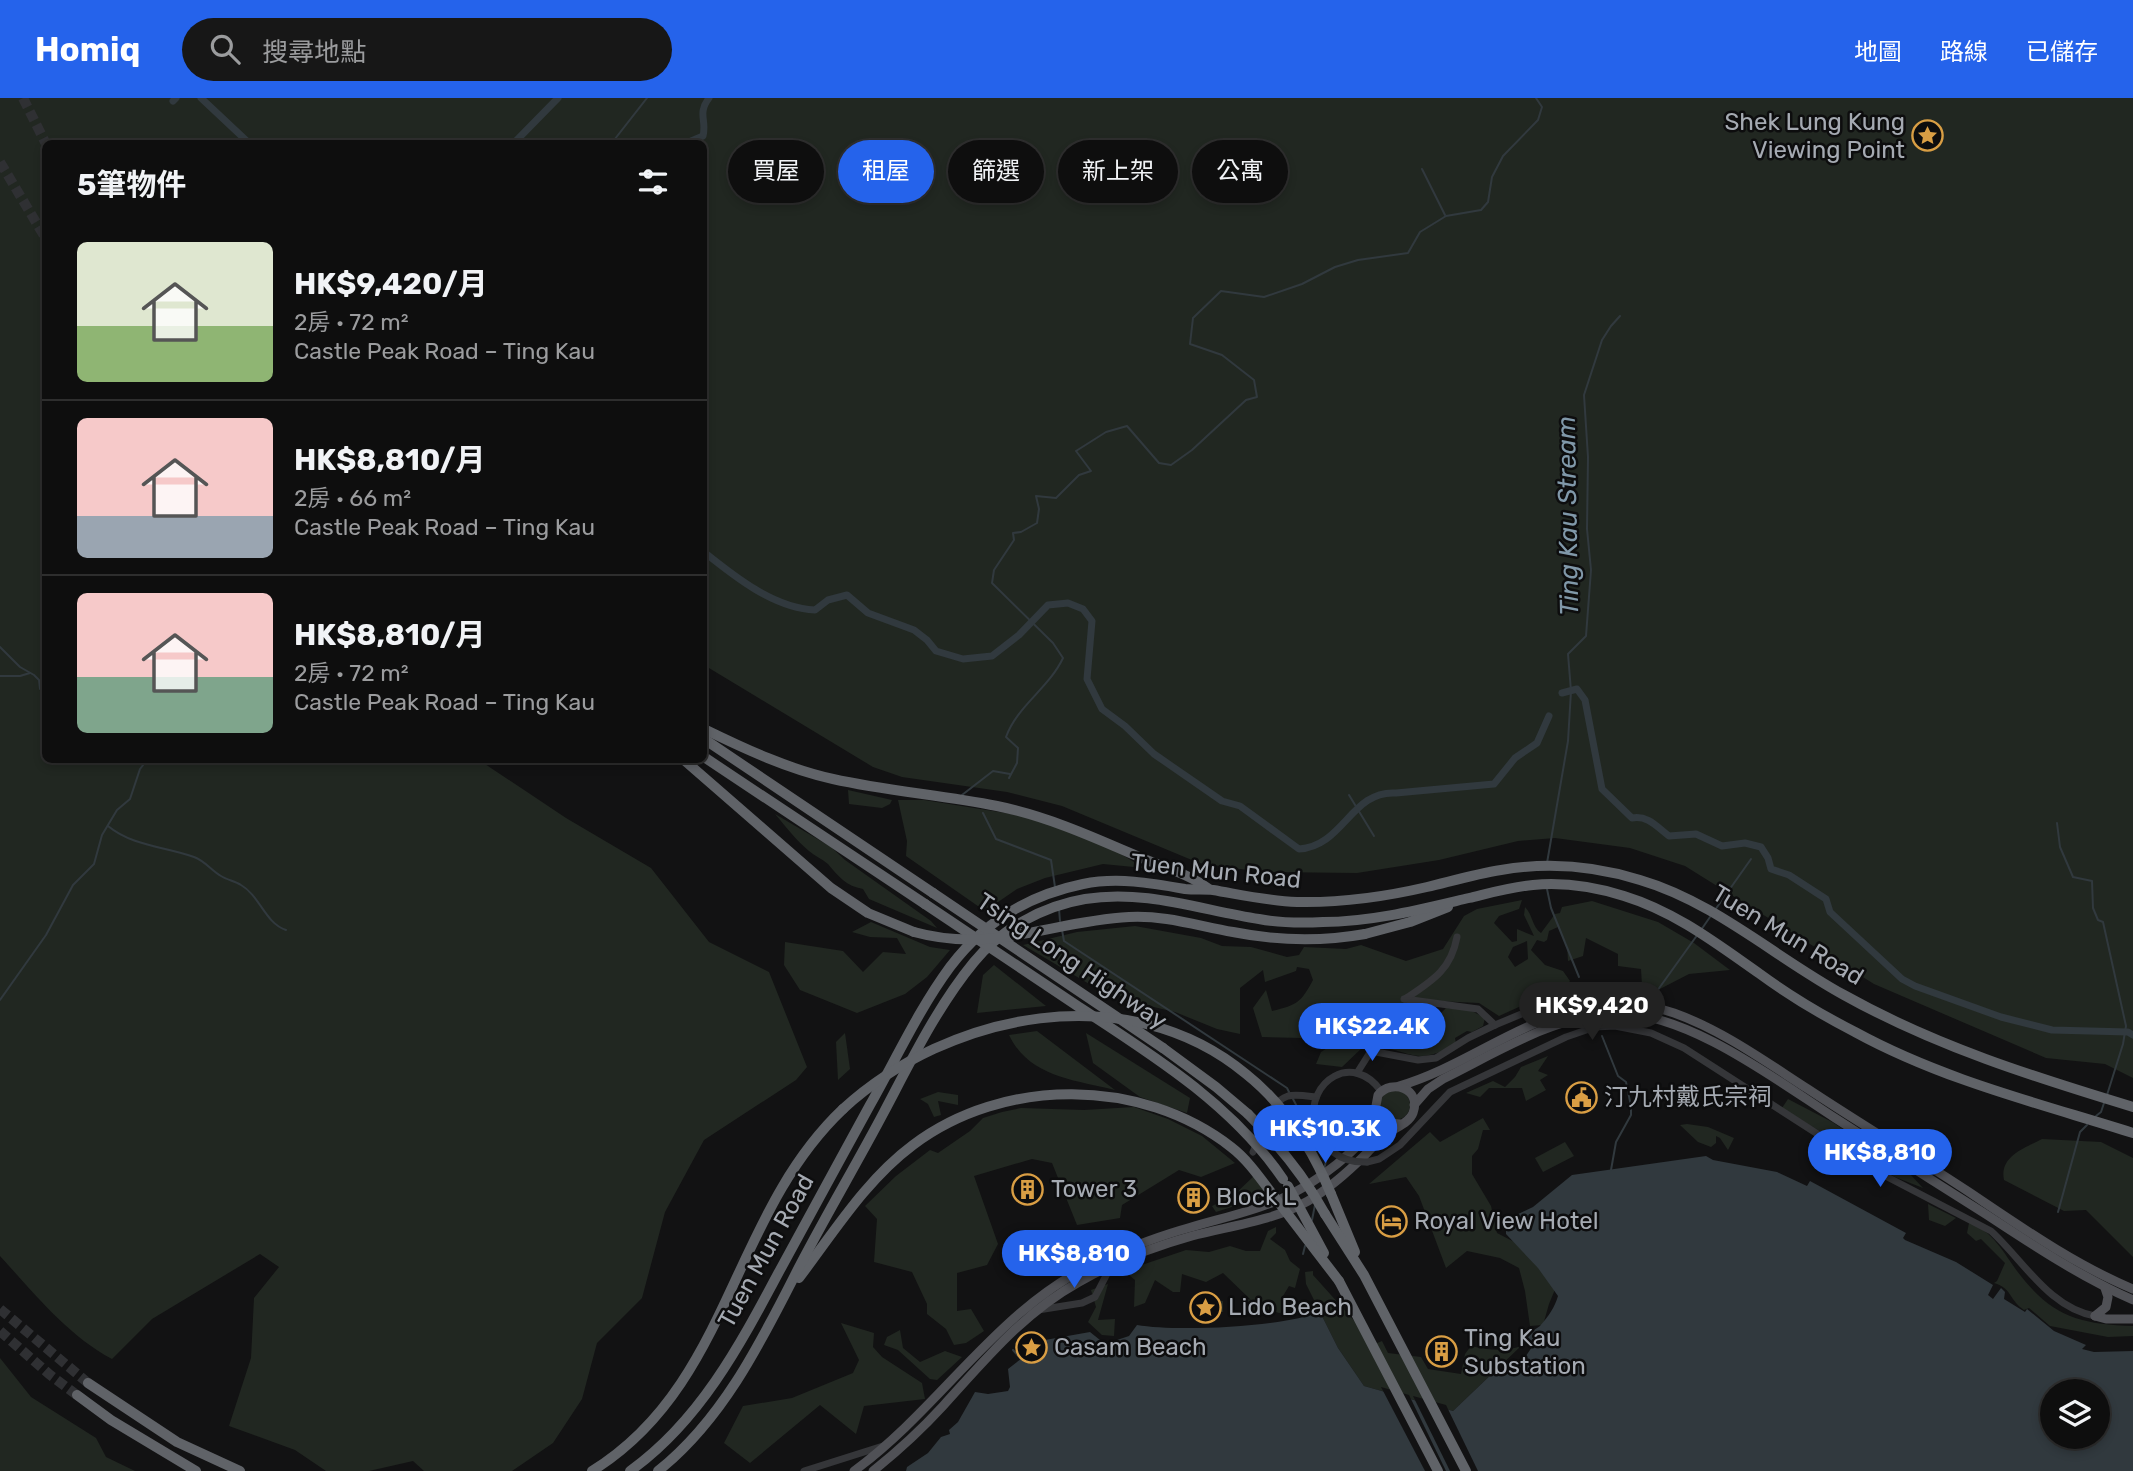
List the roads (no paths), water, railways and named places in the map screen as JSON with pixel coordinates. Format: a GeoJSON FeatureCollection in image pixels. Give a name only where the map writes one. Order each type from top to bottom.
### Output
{"type":"FeatureCollection","features":[{"type":"Feature","properties":{"kind":"highway"},"geometry":{"type":"LineString","coordinates":[[707,730],[761,755],[830,779],[998,806],[1044,818],[1085,832],[1194,878],[1209,889]]}},
{"type":"Feature","properties":{"kind":"highway","name":"Tsing Long Highway"},"geometry":{"type":"LineString","coordinates":[[707,741],[1195,1070],[1240,1107],[1271,1139],[1299,1174],[1364,1275]]}},
{"type":"Feature","properties":{"kind":"highway","name":"Tsing Long Highway"},"geometry":{"type":"LineString","coordinates":[[707,759],[1138,1046],[1225,1113],[1263,1151],[1283,1179],[1339,1281]]}},
{"type":"Feature","properties":{"kind":"highway"},"geometry":{"type":"LineString","coordinates":[[687,763],[831,888],[868,913],[914,932],[951,939],[999,940],[1105,919],[1150,917],[1284,940],[1313,941],[1365,934],[1410,922],[1431,910]]}},
{"type":"Feature","properties":{"kind":"highway","name":"Tuen Mun Road"},"geometry":{"type":"LineString","coordinates":[[630,1471],[685,1423],[728,1363],[949,968],[979,934],[1012,910],[1066,888],[1100,881],[1136,881],[1191,890],[1209,889],[1269,901],[1338,902],[1378,897],[1517,868],[1580,867],[1644,881],[1703,907],[1814,978],[1909,1029],[1997,1063],[2133,1107]]}},
{"type":"Feature","properties":{"kind":"highway","name":"Tuen Mun Road"},"geometry":{"type":"LineString","coordinates":[[658,1471],[689,1443],[721,1405],[788,1292],[921,1041],[962,978],[991,943],[1023,922],[1057,906],[1088,898],[1149,898],[1254,919],[1299,922],[1343,921],[1431,910],[1515,887],[1548,884],[1600,890],[1642,902],[1703,933],[1809,1007],[1892,1052],[1947,1075],[2133,1133]]}},
{"type":"Feature","properties":{"kind":"highway"},"geometry":{"type":"LineString","coordinates":[[592,1471],[643,1432],[682,1385],[715,1324],[778,1192],[806,1149],[843,1109],[888,1073],[917,1056],[965,1035],[999,1026],[1072,1017],[1115,1019],[1163,1029],[1195,1041],[1228,1060],[1256,1082],[1283,1111],[1316,1161],[1364,1275],[1466,1471]]}},
{"type":"Feature","properties":{"kind":"highway"},"geometry":{"type":"LineString","coordinates":[[788,1292],[885,1168],[915,1143],[953,1121],[1004,1102],[1046,1095],[1090,1095],[1152,1107],[1193,1124],[1232,1148],[1256,1172],[1339,1281],[1438,1471]]}},
{"type":"Feature","properties":{"kind":"highway"},"geometry":{"type":"LineString","coordinates":[[88,1383],[177,1442],[240,1471]]}},
{"type":"Feature","properties":{"kind":"highway"},"geometry":{"type":"LineString","coordinates":[[77,1395],[111,1420],[196,1471]]}},
{"type":"Feature","properties":{"kind":"main road"},"geometry":{"type":"LineString","coordinates":[[854,1471],[939,1396],[1009,1321],[1063,1280],[1138,1244],[1189,1227],[1256,1210],[1301,1190],[1341,1160],[1368,1135],[1378,1116],[1376,1100],[1381,1091],[1422,1079],[1523,1029],[1563,1013],[1612,1004],[1671,1012],[1710,1029],[2056,1248],[2109,1279],[2133,1289]]}},
{"type":"Feature","properties":{"kind":"main road"},"geometry":{"type":"LineString","coordinates":[[873,1471],[925,1425],[1002,1341],[1035,1311],[1073,1285],[1111,1266],[1171,1242],[1283,1212],[1307,1201],[1350,1170],[1384,1136],[1410,1117],[1414,1105],[1428,1089],[1443,1079],[1564,1023],[1591,1015],[1633,1014],[1669,1022],[1704,1037],[2051,1256],[2105,1288],[2133,1300]]}},
{"type":"Feature","properties":{"kind":"main road"},"geometry":{"type":"LineString","coordinates":[[1399,1086],[1410,1093],[1414,1105]]}},
{"type":"Feature","properties":{"kind":"main road"},"geometry":{"type":"LineString","coordinates":[[1378,1116],[1386,1123],[1401,1124]]}},
{"type":"Feature","properties":{"kind":"main road"},"geometry":{"type":"LineString","coordinates":[[2095,1316],[2106,1307],[2108,1297],[2105,1288]]}},
{"type":"Feature","properties":{"kind":"main road"},"geometry":{"type":"LineString","coordinates":[[2095,1316],[2106,1319],[2133,1319]]}},
{"type":"Feature","properties":{"kind":"street"},"geometry":{"type":"LineString","coordinates":[[1457,937],[1454,952],[1444,969],[1404,999],[1478,1009],[1495,1025]]}},
{"type":"Feature","properties":{"kind":"street"},"geometry":{"type":"LineString","coordinates":[[1357,1073],[1369,1054],[1376,1052],[1426,1060],[1444,1054],[1495,1025],[1584,988]]}},
{"type":"Feature","properties":{"kind":"street"},"geometry":{"type":"LineString","coordinates":[[1381,1091],[1368,1077],[1357,1073],[1340,1073],[1332,1077],[1316,1097],[1314,1123],[1320,1138],[1334,1154],[1358,1162],[1379,1159],[1400,1145],[1450,1092],[1586,1029],[1615,1026],[1651,1033],[1684,1048],[1872,1168],[1991,1231],[2007,1245],[2049,1293],[2085,1314],[2095,1316]]}},
{"type":"Feature","properties":{"kind":"street"},"geometry":{"type":"LineString","coordinates":[[1254,1152],[1276,1104],[1281,1099],[1296,1095],[1316,1097]]}},
{"type":"Feature","properties":{"kind":"street"},"geometry":{"type":"LineString","coordinates":[[1035,1311],[1082,1303],[1095,1297],[1111,1266]]}},
{"type":"Feature","properties":{"kind":"street"},"geometry":{"type":"LineString","coordinates":[[804,1471],[887,1444]]}},
{"type":"Feature","properties":{"kind":"waterway"},"geometry":{"type":"LineString","coordinates":[[173,101],[176,98]]}},
{"type":"Feature","properties":{"kind":"waterway"},"geometry":{"type":"LineString","coordinates":[[201,98],[246,140]]}},
{"type":"Feature","properties":{"kind":"waterway"},"geometry":{"type":"LineString","coordinates":[[517,140],[558,98]]}},
{"type":"Feature","properties":{"kind":"waterway"},"geometry":{"type":"LineString","coordinates":[[614,140],[647,98]]}},
{"type":"Feature","properties":{"kind":"waterway"},"geometry":{"type":"LineString","coordinates":[[694,140],[703,136],[703,113],[709,98]]}},
{"type":"Feature","properties":{"kind":"waterway"},"geometry":{"type":"LineString","coordinates":[[1009,778],[1017,763],[1018,748],[1006,737],[1018,716],[1050,679],[1063,658],[1053,643],[992,583],[994,570],[1014,540],[1013,533],[1021,532],[1037,523],[1039,509],[1036,496],[1056,498],[1079,475],[1091,471],[1076,451],[1106,432],[1127,426],[1159,463],[1171,465],[1192,450],[1246,400],[1257,397],[1254,380],[1222,355],[1190,344],[1193,318],[1221,291],[1264,297],[1302,284],[1335,267],[1358,260],[1408,253],[1420,232],[1446,216],[1481,210],[1488,202],[1492,177],[1503,156],[1538,120],[1542,107],[1536,98]]}},
{"type":"Feature","properties":{"kind":"waterway"},"geometry":{"type":"LineString","coordinates":[[1422,169],[1445,215]]}},
{"type":"Feature","properties":{"kind":"waterway","name":"Ting Kau Stream"},"geometry":{"type":"LineString","coordinates":[[1547,863],[1568,741],[1571,691],[1568,654],[1586,636],[1591,570],[1587,529],[1588,457],[1584,395],[1602,340],[1620,316]]}},
{"type":"Feature","properties":{"kind":"waterway"},"geometry":{"type":"LineString","coordinates":[[707,554],[756,590],[785,604],[815,610],[828,600],[847,595],[868,613],[914,630],[936,651],[963,659],[992,656],[1019,635],[1048,605],[1068,603],[1083,609],[1092,621],[1087,679],[1102,709],[1125,726],[1154,754],[1222,801],[1240,806],[1299,849],[1314,846],[1327,839],[1357,809],[1381,794],[1494,784],[1515,758],[1537,743],[1549,716]]}},
{"type":"Feature","properties":{"kind":"waterway"},"geometry":{"type":"LineString","coordinates":[[0,647],[20,667],[39,680],[42,690]]}},
{"type":"Feature","properties":{"kind":"waterway"},"geometry":{"type":"LineString","coordinates":[[0,676],[30,673]]}},
{"type":"Feature","properties":{"kind":"waterway"},"geometry":{"type":"LineString","coordinates":[[1562,693],[1577,689],[1585,700],[1602,789],[1632,818],[1648,820],[1669,836],[1696,834],[1722,846],[1745,843],[1761,847],[1771,869],[1789,875],[1826,899],[1830,912],[1902,979],[1915,986],[2001,1017],[2052,1030],[2128,1032],[2133,1035]]}},
{"type":"Feature","properties":{"kind":"waterway"},"geometry":{"type":"LineString","coordinates":[[0,1000],[46,935],[73,885],[94,864],[102,835],[117,810],[130,799],[145,763]]}},
{"type":"Feature","properties":{"kind":"waterway"},"geometry":{"type":"LineString","coordinates":[[962,795],[993,771],[1010,774]]}},
{"type":"Feature","properties":{"kind":"waterway"},"geometry":{"type":"LineString","coordinates":[[1349,795],[1374,836]]}},
{"type":"Feature","properties":{"kind":"waterway"},"geometry":{"type":"LineString","coordinates":[[983,813],[996,839],[1051,860],[1055,887]]}},
{"type":"Feature","properties":{"kind":"waterway"},"geometry":{"type":"LineString","coordinates":[[2057,823],[2060,847],[2073,877],[2092,881],[2093,908],[2098,920],[2103,922],[2126,1026],[2107,1095]]}},
{"type":"Feature","properties":{"kind":"waterway"},"geometry":{"type":"LineString","coordinates":[[108,826],[138,842],[198,859],[221,876],[248,890],[273,922],[286,930]]}},
{"type":"Feature","properties":{"kind":"waterway"},"geometry":{"type":"LineString","coordinates":[[1715,910],[1751,859]]}},
{"type":"Feature","properties":{"kind":"waterway"},"geometry":{"type":"LineString","coordinates":[[1547,889],[1551,908],[1579,977]]}},
{"type":"Feature","properties":{"kind":"waterway"},"geometry":{"type":"LineString","coordinates":[[1059,909],[1060,921]]}},
{"type":"Feature","properties":{"kind":"waterway"},"geometry":{"type":"LineString","coordinates":[[1701,930],[1710,917]]}},
{"type":"Feature","properties":{"kind":"waterway"},"geometry":{"type":"LineString","coordinates":[[1062,930],[1064,941],[1287,1088],[1290,1094]]}},
{"type":"Feature","properties":{"kind":"waterway"},"geometry":{"type":"LineString","coordinates":[[1652,998],[1698,934]]}},
{"type":"Feature","properties":{"kind":"waterway"},"geometry":{"type":"LineString","coordinates":[[1602,1036],[1618,1076],[1626,1082],[1631,1106],[1631,1115],[1616,1142],[1611,1170]]}},
{"type":"Feature","properties":{"kind":"waterway"},"geometry":{"type":"LineString","coordinates":[[1293,1099],[1326,1161],[1324,1169]]}},
{"type":"Feature","properties":{"kind":"waterway"},"geometry":{"type":"LineString","coordinates":[[2096,1116],[2101,1112],[2104,1103]]}},
{"type":"Feature","properties":{"kind":"waterway"},"geometry":{"type":"LineString","coordinates":[[2058,1212],[2080,1132],[2087,1125]]}},
{"type":"Feature","properties":{"kind":"waterway"},"geometry":{"type":"LineString","coordinates":[[1312,1220],[1315,1205]]}},
{"type":"Feature","properties":{"kind":"waterway"},"geometry":{"type":"LineString","coordinates":[[1303,1254],[1305,1246]]}},
{"type":"Feature","properties":{"kind":"waterway"},"geometry":{"type":"LineString","coordinates":[[1013,1350],[1021,1359]]}},
{"type":"Feature","properties":{"kind":"tunnel"},"geometry":{"type":"LineString","coordinates":[[23,98],[44,140]]}},
{"type":"Feature","properties":{"kind":"tunnel"},"geometry":{"type":"LineString","coordinates":[[0,162],[42,232]]}},
{"type":"Feature","properties":{"kind":"tunnel"},"geometry":{"type":"LineString","coordinates":[[0,1309],[88,1383]]}},
{"type":"Feature","properties":{"kind":"tunnel"},"geometry":{"type":"LineString","coordinates":[[0,1331],[77,1395]]}},
{"type":"Feature","properties":{"kind":"place","name":"Shek Lung Kung Viewing Point"},"geometry":{"type":"Point","coordinates":[1928,136]}},
{"type":"Feature","properties":{"kind":"place","name":"汀九村戴氏宗祠"},"geometry":{"type":"Point","coordinates":[1581,1097]}},
{"type":"Feature","properties":{"kind":"place","name":"Tower 3"},"geometry":{"type":"Point","coordinates":[1028,1189]}},
{"type":"Feature","properties":{"kind":"place","name":"Block L"},"geometry":{"type":"Point","coordinates":[1193,1197]}},
{"type":"Feature","properties":{"kind":"place","name":"Royal View Hotel"},"geometry":{"type":"Point","coordinates":[1391,1221]}},
{"type":"Feature","properties":{"kind":"place","name":"Lido Beach"},"geometry":{"type":"Point","coordinates":[1205,1307]}},
{"type":"Feature","properties":{"kind":"place","name":"Casam Beach"},"geometry":{"type":"Point","coordinates":[1031,1347]}},
{"type":"Feature","properties":{"kind":"place","name":"Ting Kau Substation"},"geometry":{"type":"Point","coordinates":[1441,1352]}}]}
